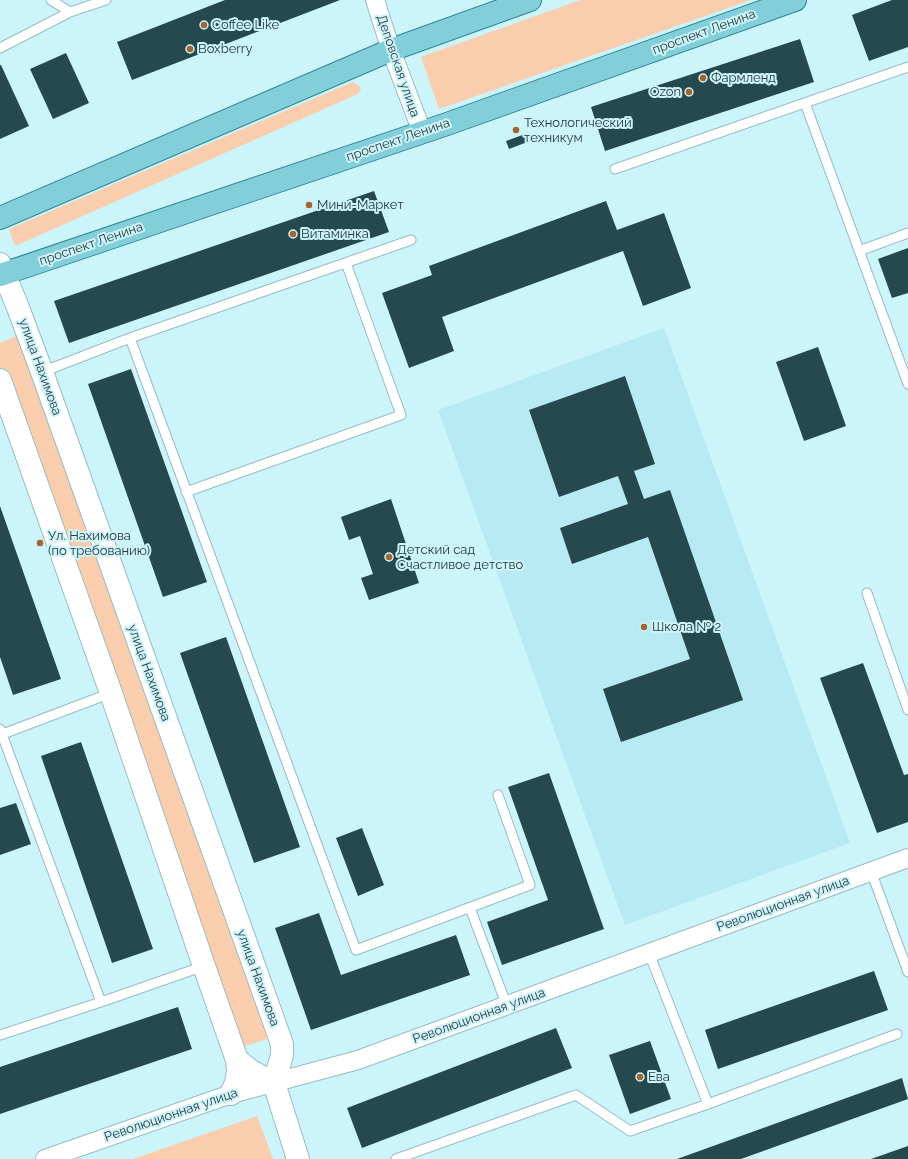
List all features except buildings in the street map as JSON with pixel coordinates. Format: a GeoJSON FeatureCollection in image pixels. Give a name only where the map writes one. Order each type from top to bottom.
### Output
{"type":"FeatureCollection","features":[{"type":"Feature","properties":{"kind":"main road"},"geometry":{"type":"LineString","coordinates":[[0,218],[392,50],[530,0]]}},
{"type":"Feature","properties":{"kind":"main road","name":"проспект Ленина"},"geometry":{"type":"LineString","coordinates":[[1,271],[422,132],[794,0]]}},
{"type":"Feature","properties":{"kind":"street","name":"Деповская улица"},"geometry":{"type":"LineString","coordinates":[[375,0],[422,132]]}},
{"type":"Feature","properties":{"kind":"street","name":"улица Нахимова"},"geometry":{"type":"LineString","coordinates":[[1,271],[17,305],[42,372],[282,1044],[282,1055],[274,1083]]}},
{"type":"Feature","properties":{"kind":"street"},"geometry":{"type":"LineString","coordinates":[[2,392],[111,693],[237,1060],[238,1072],[236,1083],[231,1094]]}},
{"type":"Feature","properties":{"kind":"street","name":"Революционная улица"},"geometry":{"type":"LineString","coordinates":[[45,1159],[231,1094],[358,1060],[908,858]]}},
{"type":"Feature","properties":{"kind":"street"},"geometry":{"type":"LineString","coordinates":[[237,1060],[251,1071],[274,1083],[298,1159]]}},
{"type":"Feature","properties":{"kind":"lane"},"geometry":{"type":"LineString","coordinates":[[51,0],[70,12]]}},
{"type":"Feature","properties":{"kind":"lane"},"geometry":{"type":"LineString","coordinates":[[0,48],[70,12],[106,0]]}},
{"type":"Feature","properties":{"kind":"lane"},"geometry":{"type":"LineString","coordinates":[[615,169],[908,67]]}},
{"type":"Feature","properties":{"kind":"lane"},"geometry":{"type":"LineString","coordinates":[[805,103],[908,384]]}},
{"type":"Feature","properties":{"kind":"lane"},"geometry":{"type":"LineString","coordinates":[[859,250],[908,233]]}},
{"type":"Feature","properties":{"kind":"lane"},"geometry":{"type":"LineString","coordinates":[[42,372],[130,338],[411,240]]}},
{"type":"Feature","properties":{"kind":"lane"},"geometry":{"type":"LineString","coordinates":[[186,492],[401,415],[346,263]]}},
{"type":"Feature","properties":{"kind":"lane"},"geometry":{"type":"LineString","coordinates":[[130,338],[356,950],[530,885],[498,795]]}},
{"type":"Feature","properties":{"kind":"lane"},"geometry":{"type":"LineString","coordinates":[[868,593],[908,710]]}},
{"type":"Feature","properties":{"kind":"lane"},"geometry":{"type":"LineString","coordinates":[[102,1002],[1,733],[111,693]]}},
{"type":"Feature","properties":{"kind":"lane"},"geometry":{"type":"LineString","coordinates":[[871,871],[908,972]]}},
{"type":"Feature","properties":{"kind":"lane"},"geometry":{"type":"LineString","coordinates":[[470,908],[507,1006]]}},
{"type":"Feature","properties":{"kind":"lane"},"geometry":{"type":"LineString","coordinates":[[649,953],[708,1104]]}},
{"type":"Feature","properties":{"kind":"lane"},"geometry":{"type":"LineString","coordinates":[[0,1035],[102,1002],[204,966]]}},
{"type":"Feature","properties":{"kind":"lane"},"geometry":{"type":"LineString","coordinates":[[396,1159],[576,1095],[630,1131],[708,1104],[897,1034]]}},
{"type":"Feature","properties":{"kind":"shaded area"},"geometry":{"type":"Polygon","coordinates":[[[580,0],[751,0],[439,109],[421,57],[580,0]]]}},
{"type":"Feature","properties":{"kind":"shaded area"},"geometry":{"type":"Polygon","coordinates":[[[353,82],[361,88],[358,94],[15,246],[9,229],[353,82]]]}},
{"type":"Feature","properties":{"kind":"shaded area","name":"Школа № 2"},"geometry":{"type":"Polygon","coordinates":[[[664,328],[850,843],[625,925],[438,410],[664,328]]]}},
{"type":"Feature","properties":{"kind":"shaded area"},"geometry":{"type":"Polygon","coordinates":[[[28,331],[273,1037],[239,1048],[0,387],[0,343],[28,331]]]}},
{"type":"Feature","properties":{"kind":"shaded area"},"geometry":{"type":"Polygon","coordinates":[[[257,1116],[273,1159],[133,1159],[257,1116]]]}},
{"type":"Feature","properties":{"kind":"place","name":"Coffee Like"},"geometry":{"type":"Point","coordinates":[204,25]}},
{"type":"Feature","properties":{"kind":"place","name":"Boxberry"},"geometry":{"type":"Point","coordinates":[190,49]}},
{"type":"Feature","properties":{"kind":"place","name":"Фармленд"},"geometry":{"type":"Point","coordinates":[703,78]}},
{"type":"Feature","properties":{"kind":"place","name":"Ozon"},"geometry":{"type":"Point","coordinates":[689,92]}},
{"type":"Feature","properties":{"kind":"place","name":"Технологический техникум"},"geometry":{"type":"Point","coordinates":[516,130]}},
{"type":"Feature","properties":{"kind":"place","name":"Мини-Маркет"},"geometry":{"type":"Point","coordinates":[309,205]}},
{"type":"Feature","properties":{"kind":"place","name":"Витаминка"},"geometry":{"type":"Point","coordinates":[293,234]}},
{"type":"Feature","properties":{"kind":"place","name":"Ул. Нахимова (по требованию)"},"geometry":{"type":"Point","coordinates":[40,543]}},
{"type":"Feature","properties":{"kind":"place","name":"Детский сад Счастливое детство"},"geometry":{"type":"Point","coordinates":[389,557]}},
{"type":"Feature","properties":{"kind":"place","name":"Школа № 2"},"geometry":{"type":"Point","coordinates":[644,627]}},
{"type":"Feature","properties":{"kind":"place","name":"Ева"},"geometry":{"type":"Point","coordinates":[640,1077]}}]}
